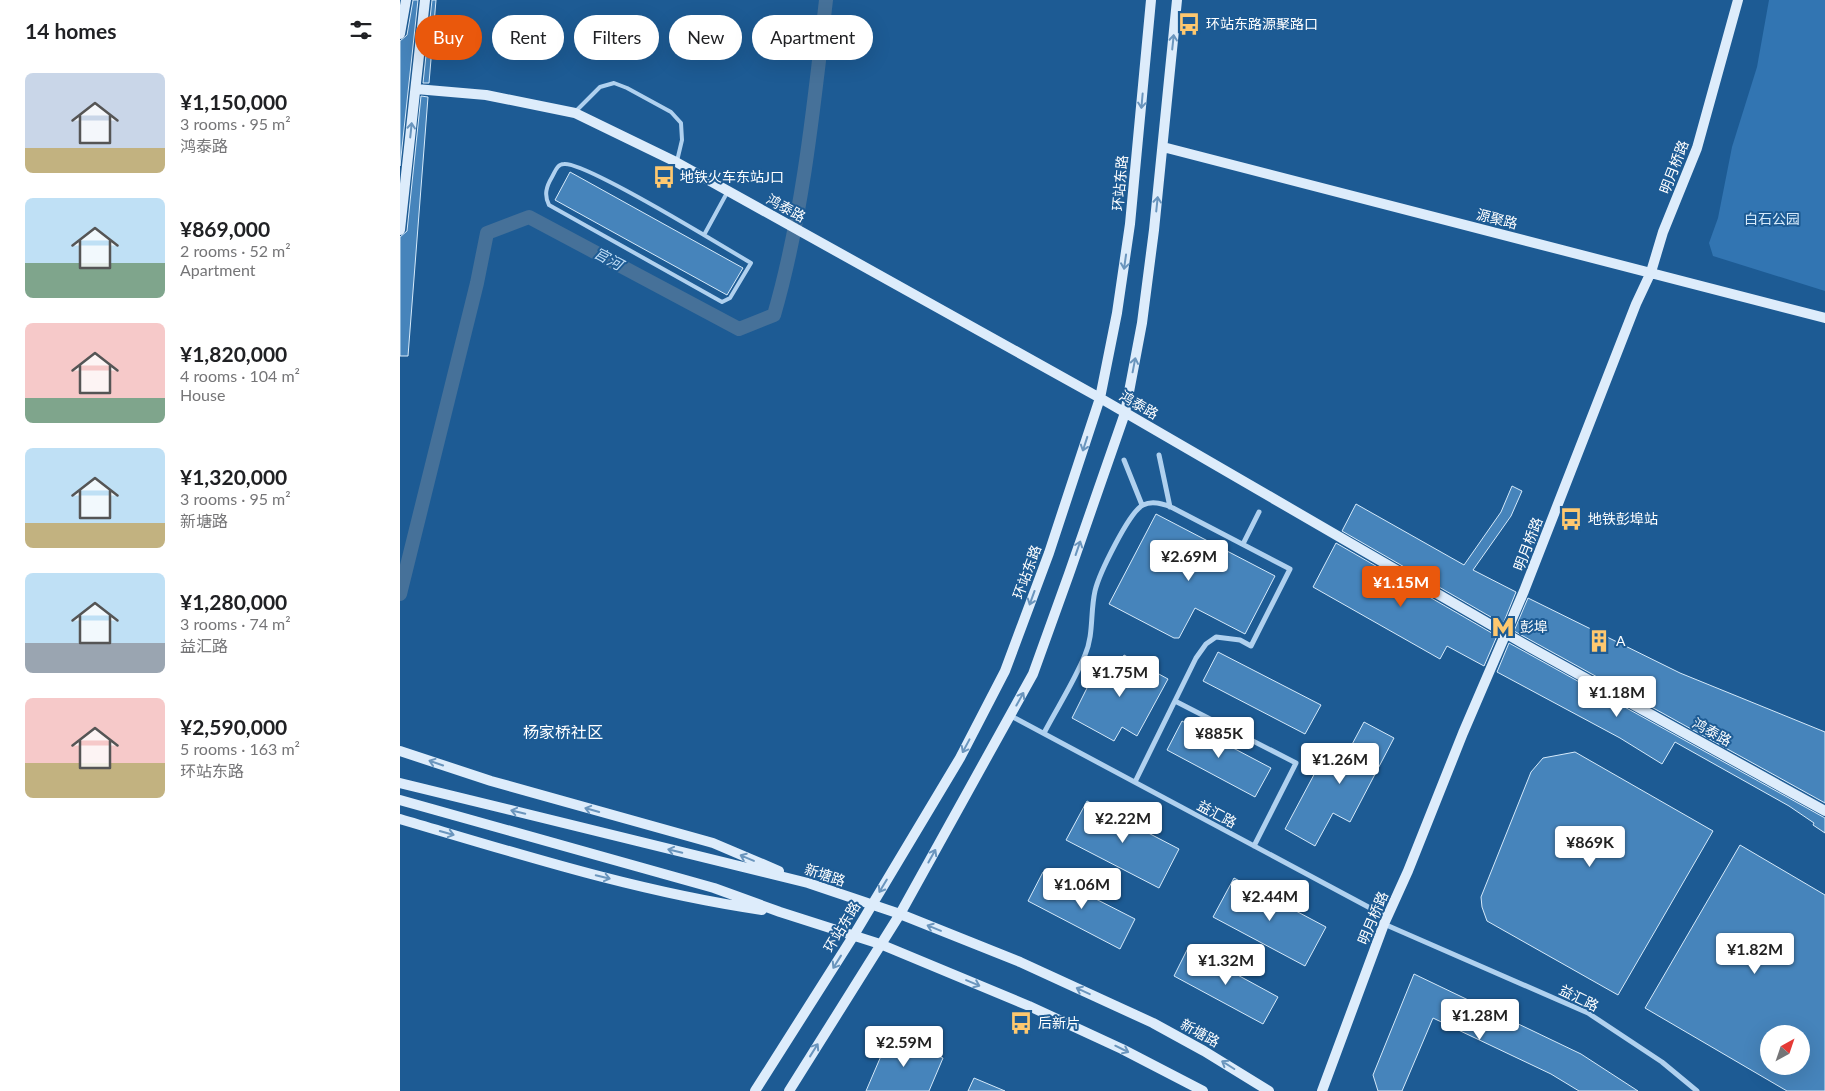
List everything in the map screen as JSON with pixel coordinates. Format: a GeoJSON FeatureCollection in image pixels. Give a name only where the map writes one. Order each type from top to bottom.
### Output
{"type":"FeatureCollection","features":[{"type":"Feature","properties":{"kind":"main road"},"geometry":{"type":"LineString","coordinates":[[400,34],[406,0]]}},
{"type":"Feature","properties":{"kind":"main road"},"geometry":{"type":"LineString","coordinates":[[400,230],[425,0]]}},
{"type":"Feature","properties":{"kind":"main road","name":"环站东路"},"geometry":{"type":"LineString","coordinates":[[755,1091],[854,935],[960,758],[1005,671],[1049,552],[1100,398],[1117,313],[1130,224],[1151,0]]}},
{"type":"Feature","properties":{"kind":"main road"},"geometry":{"type":"LineString","coordinates":[[789,1091],[900,914],[1034,674],[1125,413],[1142,323],[1163,147],[1177,0]]}},
{"type":"Feature","properties":{"kind":"main road","name":"明月桥路"},"geometry":{"type":"LineString","coordinates":[[1322,1091],[1385,920],[1408,872],[1505,633],[1524,591],[1636,304],[1651,272],[1663,232],[1697,148],[1734,21],[1738,0]]}},
{"type":"Feature","properties":{"kind":"main road","name":"鸿泰路"},"geometry":{"type":"LineString","coordinates":[[416,90],[486,95],[575,113],[676,162],[1100,398],[1505,633],[1825,811]]}},
{"type":"Feature","properties":{"kind":"main road","name":"源聚路"},"geometry":{"type":"LineString","coordinates":[[1163,147],[1825,318]]}},
{"type":"Feature","properties":{"kind":"main road"},"geometry":{"type":"LineString","coordinates":[[400,751],[491,781],[713,843],[808,883]]}},
{"type":"Feature","properties":{"kind":"main road","name":"新塘路"},"geometry":{"type":"LineString","coordinates":[[400,783],[808,883],[900,914],[1020,962],[1153,1023],[1204,1051],[1269,1091]]}},
{"type":"Feature","properties":{"kind":"main road"},"geometry":{"type":"LineString","coordinates":[[400,800],[714,888],[780,912],[880,944],[1029,1006],[1122,1048],[1203,1091]]}},
{"type":"Feature","properties":{"kind":"main road"},"geometry":{"type":"LineString","coordinates":[[400,819],[573,869],[704,902],[780,912]]}},
{"type":"Feature","properties":{"kind":"street"},"geometry":{"type":"LineString","coordinates":[[1159,454],[1170,507]]}},
{"type":"Feature","properties":{"kind":"street"},"geometry":{"type":"LineString","coordinates":[[1124,460],[1142,505]]}},
{"type":"Feature","properties":{"kind":"street"},"geometry":{"type":"LineString","coordinates":[[1044,733],[1085,655],[1092,633],[1091,612],[1096,589],[1120,537],[1134,513],[1142,505],[1159,502],[1290,569],[1251,646],[1240,640],[1216,637],[1206,644],[1196,658],[1135,782]]}},
{"type":"Feature","properties":{"kind":"street"},"geometry":{"type":"LineString","coordinates":[[1243,544],[1259,512]]}},
{"type":"Feature","properties":{"kind":"street"},"geometry":{"type":"LineString","coordinates":[[1175,701],[1296,763],[1254,846]]}},
{"type":"Feature","properties":{"kind":"street","name":"益汇路"},"geometry":{"type":"LineString","coordinates":[[1011,716],[1254,846],[1385,920],[1588,1013],[1662,1062],[1697,1091]]}},
{"type":"Feature","properties":{"kind":"lane"},"geometry":{"type":"LineString","coordinates":[[575,113],[600,87],[614,83],[627,88],[671,112],[681,123],[682,140],[676,162]]}},
{"type":"Feature","properties":{"kind":"lane"},"geometry":{"type":"LineString","coordinates":[[564,163],[578,167],[598,176],[704,235],[751,263],[730,298],[722,302],[549,206],[545,198],[547,185],[558,166],[564,163]]}},
{"type":"Feature","properties":{"kind":"lane"},"geometry":{"type":"LineString","coordinates":[[704,235],[728,191]]}},
{"type":"Feature","properties":{"kind":"green space","name":"白石公园"},"geometry":{"type":"Polygon","coordinates":[[[1769,0],[1825,0],[1825,291],[1713,256],[1709,243],[1718,218],[1732,147],[1757,67],[1769,0]]]}},
{"type":"Feature","properties":{"kind":"building"},"geometry":{"type":"Polygon","coordinates":[[[413,0],[418,0],[400,166],[400,41],[407,35],[413,0]]]}},
{"type":"Feature","properties":{"kind":"building"},"geometry":{"type":"Polygon","coordinates":[[[432,0],[436,0],[435,15],[430,15],[432,0]]]}},
{"type":"Feature","properties":{"kind":"building"},"geometry":{"type":"Polygon","coordinates":[[[425,60],[431,60],[429,83],[423,83],[425,60]]]}},
{"type":"Feature","properties":{"kind":"building"},"geometry":{"type":"Polygon","coordinates":[[[421,96],[428,97],[408,356],[400,356],[400,237],[407,231],[421,96]]]}},
{"type":"Feature","properties":{"kind":"building"},"geometry":{"type":"Polygon","coordinates":[[[570,172],[743,268],[727,295],[555,200],[570,172]]]}},
{"type":"Feature","properties":{"kind":"building"},"geometry":{"type":"Polygon","coordinates":[[[1512,486],[1522,491],[1511,516],[1473,570],[1516,592],[1503,624],[1342,531],[1356,504],[1464,565],[1501,512],[1512,486]]]}},
{"type":"Feature","properties":{"kind":"building"},"geometry":{"type":"Polygon","coordinates":[[[1156,514],[1275,576],[1245,634],[1195,608],[1179,638],[1174,638],[1109,604],[1156,514]]]}},
{"type":"Feature","properties":{"kind":"building"},"geometry":{"type":"Polygon","coordinates":[[[1336,543],[1497,636],[1484,666],[1447,646],[1440,659],[1313,587],[1336,543]]]}},
{"type":"Feature","properties":{"kind":"building"},"geometry":{"type":"Polygon","coordinates":[[[1528,598],[1680,673],[1825,732],[1825,803],[1514,631],[1528,598]]]}},
{"type":"Feature","properties":{"kind":"building"},"geometry":{"type":"Polygon","coordinates":[[[1509,643],[1825,818],[1825,833],[1789,806],[1675,742],[1662,764],[1620,738],[1497,672],[1509,643]]]}},
{"type":"Feature","properties":{"kind":"building"},"geometry":{"type":"Polygon","coordinates":[[[1218,652],[1321,705],[1305,734],[1203,681],[1218,652]]]}},
{"type":"Feature","properties":{"kind":"building"},"geometry":{"type":"Polygon","coordinates":[[[1124,655],[1168,679],[1137,736],[1122,727],[1114,741],[1072,718],[1101,660],[1117,669],[1124,655]]]}},
{"type":"Feature","properties":{"kind":"building"},"geometry":{"type":"Polygon","coordinates":[[[1182,721],[1271,768],[1255,797],[1167,750],[1182,721]]]}},
{"type":"Feature","properties":{"kind":"building"},"geometry":{"type":"Polygon","coordinates":[[[1364,722],[1394,738],[1350,822],[1333,813],[1315,846],[1285,829],[1325,754],[1342,763],[1364,722]]]}},
{"type":"Feature","properties":{"kind":"building"},"geometry":{"type":"Polygon","coordinates":[[[1575,752],[1713,831],[1618,995],[1487,921],[1482,907],[1481,897],[1531,772],[1543,758],[1575,752]]]}},
{"type":"Feature","properties":{"kind":"building"},"geometry":{"type":"Polygon","coordinates":[[[1087,801],[1179,849],[1159,888],[1066,840],[1087,801]]]}},
{"type":"Feature","properties":{"kind":"building"},"geometry":{"type":"Polygon","coordinates":[[[1740,845],[1825,895],[1825,1091],[1787,1091],[1645,1008],[1740,845]]]}},
{"type":"Feature","properties":{"kind":"building"},"geometry":{"type":"Polygon","coordinates":[[[1043,872],[1135,919],[1120,949],[1028,901],[1043,872]]]}},
{"type":"Feature","properties":{"kind":"building"},"geometry":{"type":"Polygon","coordinates":[[[1234,878],[1326,927],[1305,966],[1213,917],[1234,878]]]}},
{"type":"Feature","properties":{"kind":"building"},"geometry":{"type":"Polygon","coordinates":[[[1188,948],[1278,997],[1263,1024],[1174,976],[1188,948]]]}},
{"type":"Feature","properties":{"kind":"building"},"geometry":{"type":"Polygon","coordinates":[[[1414,974],[1581,1054],[1638,1091],[1579,1091],[1551,1074],[1433,1018],[1402,1091],[1378,1091],[1373,1075],[1414,974]]]}},
{"type":"Feature","properties":{"kind":"building"},"geometry":{"type":"Polygon","coordinates":[[[890,1035],[943,1058],[929,1091],[866,1091],[890,1035]]]}},
{"type":"Feature","properties":{"kind":"building"},"geometry":{"type":"Polygon","coordinates":[[[974,1078],[1005,1091],[968,1091],[974,1078]]]}},
{"type":"Feature","properties":{"kind":"waterway","name":"官河"},"geometry":{"type":"LineString","coordinates":[[400,594],[477,283],[487,233],[529,217],[739,329],[774,315],[793,238],[800,199],[812,119],[826,0]]}},
{"type":"Feature","properties":{"kind":"place","name":"环站东路源聚路口"},"geometry":{"type":"Point","coordinates":[1189,24]}},
{"type":"Feature","properties":{"kind":"place","name":"地铁火车东站J口"},"geometry":{"type":"Point","coordinates":[664,177]}},
{"type":"Feature","properties":{"kind":"place","name":"地铁彭埠站"},"geometry":{"type":"Point","coordinates":[1571,519]}},
{"type":"Feature","properties":{"kind":"place","name":"彭埠"},"geometry":{"type":"Point","coordinates":[1503,627]}},
{"type":"Feature","properties":{"kind":"place","name":"A"},"geometry":{"type":"Point","coordinates":[1599,641]}},
{"type":"Feature","properties":{"kind":"place","name":"后新片"},"geometry":{"type":"Point","coordinates":[1021,1023]}},
{"type":"Feature","properties":{"kind":"district","name":"杨家桥社区"},"geometry":{"type":"Point","coordinates":[563,732]}}]}
